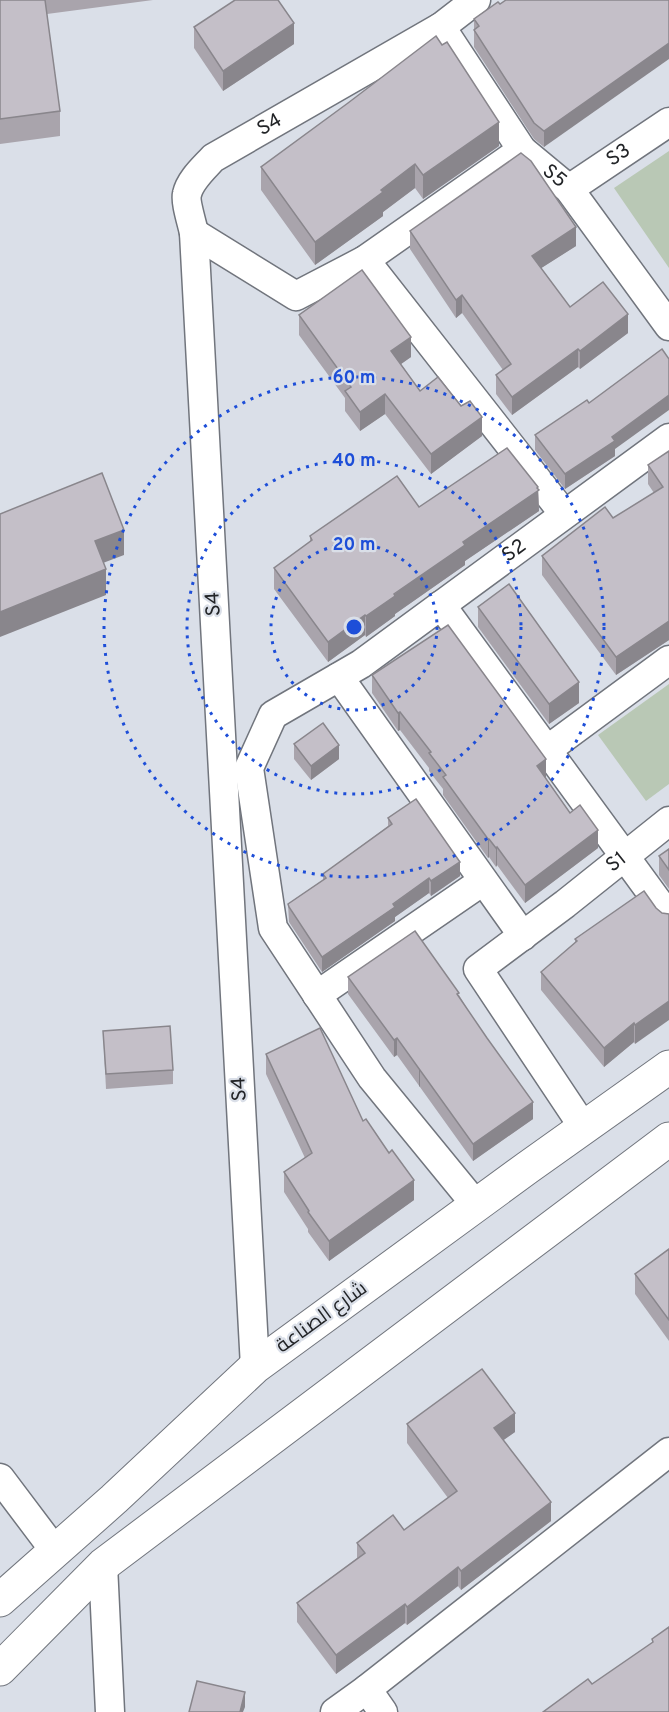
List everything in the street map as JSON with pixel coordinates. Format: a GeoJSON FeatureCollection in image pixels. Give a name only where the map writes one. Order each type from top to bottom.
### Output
{"type":"FeatureCollection","features":[{"type":"Feature","properties":{"kind":"main road","name":"شارع الصناعة"},"geometry":{"type":"LineString","coordinates":[[0,1600],[114,1499],[255,1366],[669,1067]]}},
{"type":"Feature","properties":{"kind":"main road"},"geometry":{"type":"LineString","coordinates":[[0,1670],[103,1565],[669,1139]]}},
{"type":"Feature","properties":{"kind":"street","name":"S4"},"geometry":{"type":"LineString","coordinates":[[255,1366],[194,233],[186,195],[192,183],[213,158],[441,27],[476,0]]}},
{"type":"Feature","properties":{"kind":"street","name":"S5"},"geometry":{"type":"LineString","coordinates":[[441,27],[522,150],[569,189],[669,326]]}},
{"type":"Feature","properties":{"kind":"street","name":"S3"},"geometry":{"type":"LineString","coordinates":[[569,189],[669,122]]}},
{"type":"Feature","properties":{"kind":"street"},"geometry":{"type":"LineString","coordinates":[[194,233],[296,296],[365,260],[522,150]]}},
{"type":"Feature","properties":{"kind":"street"},"geometry":{"type":"LineString","coordinates":[[365,260],[564,514]]}},
{"type":"Feature","properties":{"kind":"street","name":"S2"},"geometry":{"type":"LineString","coordinates":[[476,1205],[372,1078],[273,928],[249,768],[273,715],[350,670],[669,438]]}},
{"type":"Feature","properties":{"kind":"street"},"geometry":{"type":"LineString","coordinates":[[441,605],[669,917]]}},
{"type":"Feature","properties":{"kind":"street"},"geometry":{"type":"LineString","coordinates":[[547,750],[669,660]]}},
{"type":"Feature","properties":{"kind":"street"},"geometry":{"type":"LineString","coordinates":[[350,670],[483,880],[522,936]]}},
{"type":"Feature","properties":{"kind":"street","name":"S1"},"geometry":{"type":"LineString","coordinates":[[584,1128],[478,969],[565,904],[669,821]]}},
{"type":"Feature","properties":{"kind":"street"},"geometry":{"type":"LineString","coordinates":[[318,995],[483,880]]}},
{"type":"Feature","properties":{"kind":"street"},"geometry":{"type":"LineString","coordinates":[[335,1712],[375,1701],[668,1456]]}},
{"type":"Feature","properties":{"kind":"street"},"geometry":{"type":"LineString","coordinates":[[0,1478],[55,1551]]}},
{"type":"Feature","properties":{"kind":"street"},"geometry":{"type":"LineString","coordinates":[[103,1565],[110,1712]]}},
{"type":"Feature","properties":{"kind":"green space"},"geometry":{"type":"Polygon","coordinates":[[[669,151],[669,268],[614,188],[669,151]]]}},
{"type":"Feature","properties":{"kind":"green space"},"geometry":{"type":"Polygon","coordinates":[[[669,684],[669,784],[646,801],[598,735],[669,684]]]}},
{"type":"Feature","properties":{"kind":"building"},"geometry":{"type":"Polygon","coordinates":[[[0,0],[45,0],[60,111],[0,119],[0,0]]]}},
{"type":"Feature","properties":{"kind":"building"},"geometry":{"type":"Polygon","coordinates":[[[235,0],[278,0],[294,23],[223,71],[194,27],[235,0]]]}},
{"type":"Feature","properties":{"kind":"building"},"geometry":{"type":"Polygon","coordinates":[[[506,0],[669,0],[669,43],[544,131],[534,123],[474,30],[479,26],[474,19],[498,2],[500,4],[506,0]]]}},
{"type":"Feature","properties":{"kind":"building"},"geometry":{"type":"Polygon","coordinates":[[[436,36],[442,45],[447,42],[499,122],[423,175],[415,164],[381,190],[383,192],[315,242],[261,167],[436,36]]]}},
{"type":"Feature","properties":{"kind":"building"},"geometry":{"type":"Polygon","coordinates":[[[521,153],[531,161],[576,227],[532,256],[570,307],[603,282],[628,314],[580,351],[578,349],[512,397],[496,375],[511,364],[462,295],[456,300],[410,231],[521,153]]]}},
{"type":"Feature","properties":{"kind":"building"},"geometry":{"type":"Polygon","coordinates":[[[362,270],[411,337],[391,351],[420,391],[438,377],[461,406],[470,401],[482,417],[431,454],[385,394],[360,412],[345,391],[351,387],[299,315],[362,270]]]}},
{"type":"Feature","properties":{"kind":"building"},"geometry":{"type":"Polygon","coordinates":[[[662,349],[669,359],[669,395],[612,437],[615,441],[565,474],[535,435],[587,400],[589,403],[662,349]]]}},
{"type":"Feature","properties":{"kind":"building"},"geometry":{"type":"Polygon","coordinates":[[[507,448],[539,490],[463,542],[465,545],[328,642],[274,568],[312,540],[310,536],[397,476],[419,507],[507,448]]]}},
{"type":"Feature","properties":{"kind":"building"},"geometry":{"type":"Polygon","coordinates":[[[669,451],[669,621],[616,657],[542,556],[605,507],[613,518],[663,487],[648,465],[669,451]]]}},
{"type":"Feature","properties":{"kind":"building"},"geometry":{"type":"Polygon","coordinates":[[[102,473],[124,530],[95,541],[106,569],[0,612],[0,514],[102,473]]]}},
{"type":"Feature","properties":{"kind":"building"},"geometry":{"type":"Polygon","coordinates":[[[509,584],[579,682],[549,704],[478,607],[509,584]]]}},
{"type":"Feature","properties":{"kind":"building"},"geometry":{"type":"Polygon","coordinates":[[[448,625],[546,759],[537,766],[570,813],[580,805],[598,830],[525,885],[497,847],[488,839],[443,777],[446,775],[429,753],[431,752],[400,712],[398,713],[372,675],[448,625]]]}},
{"type":"Feature","properties":{"kind":"building"},"geometry":{"type":"Polygon","coordinates":[[[323,723],[339,745],[311,766],[294,744],[323,723]]]}},
{"type":"Feature","properties":{"kind":"building"},"geometry":{"type":"Polygon","coordinates":[[[416,799],[460,862],[431,881],[429,878],[393,904],[395,907],[322,957],[288,904],[326,878],[323,874],[392,824],[388,818],[416,799]]]}},
{"type":"Feature","properties":{"kind":"building"},"geometry":{"type":"Polygon","coordinates":[[[669,849],[669,870],[659,856],[669,849]]]}},
{"type":"Feature","properties":{"kind":"building"},"geometry":{"type":"Polygon","coordinates":[[[644,891],[656,908],[662,913],[669,914],[669,1001],[635,1025],[634,1023],[604,1048],[541,972],[577,941],[575,939],[644,891]]]}},
{"type":"Feature","properties":{"kind":"building"},"geometry":{"type":"Polygon","coordinates":[[[415,931],[533,1102],[473,1144],[397,1038],[394,1040],[348,977],[415,931]]]}},
{"type":"Feature","properties":{"kind":"building"},"geometry":{"type":"Polygon","coordinates":[[[170,1026],[173,1070],[106,1074],[103,1031],[170,1026]]]}},
{"type":"Feature","properties":{"kind":"building"},"geometry":{"type":"Polygon","coordinates":[[[320,1028],[363,1121],[366,1119],[389,1153],[392,1150],[414,1180],[329,1241],[284,1172],[312,1153],[266,1054],[320,1028]]]}},
{"type":"Feature","properties":{"kind":"building"},"geometry":{"type":"Polygon","coordinates":[[[669,1249],[669,1320],[635,1274],[669,1249]]]}},
{"type":"Feature","properties":{"kind":"building"},"geometry":{"type":"Polygon","coordinates":[[[482,1369],[515,1413],[494,1428],[551,1502],[461,1571],[458,1567],[407,1607],[405,1604],[336,1655],[297,1603],[365,1553],[357,1543],[393,1515],[404,1530],[457,1491],[407,1424],[482,1369]]]}},
{"type":"Feature","properties":{"kind":"building"},"geometry":{"type":"Polygon","coordinates":[[[669,1627],[669,1712],[543,1712],[588,1679],[592,1684],[653,1642],[652,1639],[669,1627]]]}},
{"type":"Feature","properties":{"kind":"building"},"geometry":{"type":"Polygon","coordinates":[[[197,1681],[245,1692],[240,1712],[189,1712],[197,1681]]]}}]}
